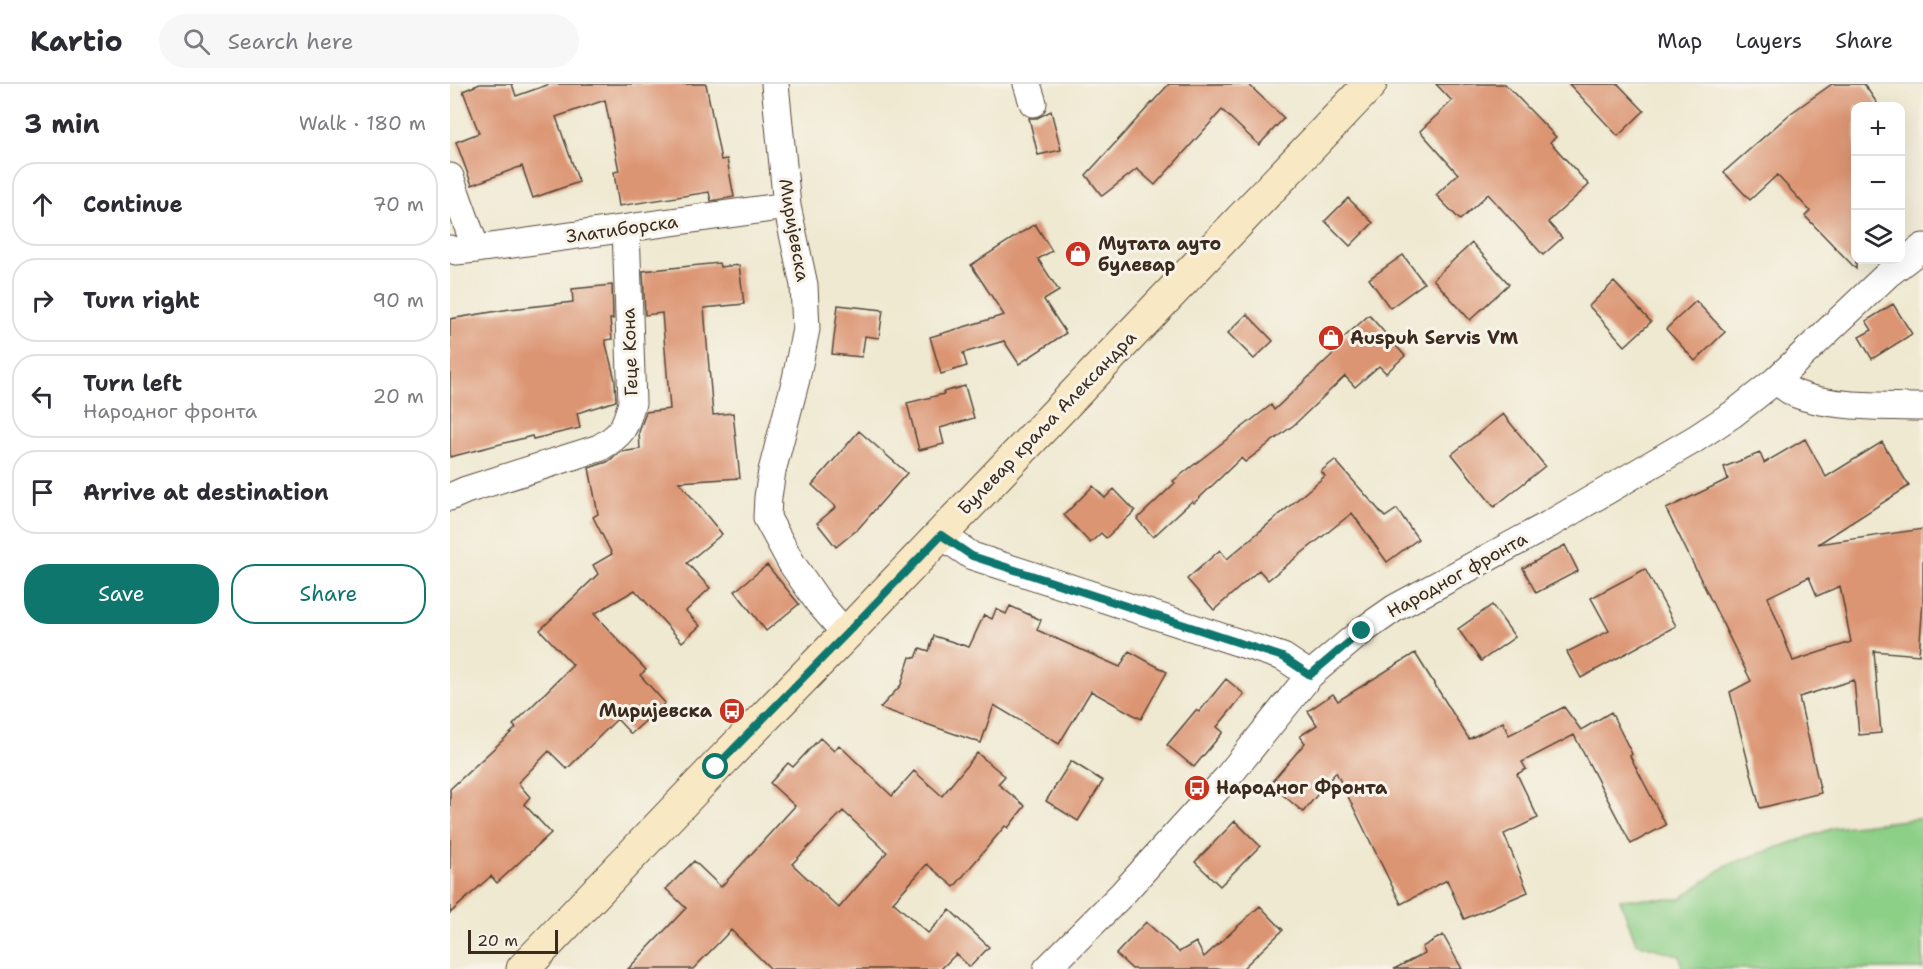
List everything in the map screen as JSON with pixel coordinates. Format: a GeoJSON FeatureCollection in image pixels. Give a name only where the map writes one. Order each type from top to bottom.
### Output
{"type":"FeatureCollection","features":[{"type":"Feature","properties":{"kind":"main road","name":"Булевар краља Александра"},"geometry":{"type":"LineString","coordinates":[[523,969],[941,535],[1370,84]]}},
{"type":"Feature","properties":{"kind":"street","name":"Миријевска"},"geometry":{"type":"LineString","coordinates":[[775,84],[787,206],[804,285],[806,328],[796,379],[772,471],[767,518],[792,564],[819,603],[846,634]]}},
{"type":"Feature","properties":{"kind":"street"},"geometry":{"type":"LineString","coordinates":[[450,177],[458,251]]}},
{"type":"Feature","properties":{"kind":"street","name":"Златиборска"},"geometry":{"type":"LineString","coordinates":[[458,251],[787,206]]}},
{"type":"Feature","properties":{"kind":"street","name":"Геце Кона"},"geometry":{"type":"LineString","coordinates":[[450,497],[599,448],[615,438],[625,424],[632,403],[626,229]]}},
{"type":"Feature","properties":{"kind":"street","name":"Народног фронта"},"geometry":{"type":"LineString","coordinates":[[1047,969],[1122,894],[1226,779],[1310,675],[1362,631],[1395,608],[1548,525],[1695,439],[1733,414],[1776,380],[1888,274],[1923,247]]}},
{"type":"Feature","properties":{"kind":"street"},"geometry":{"type":"LineString","coordinates":[[1776,380],[1794,393],[1819,399],[1862,406],[1923,407]]}},
{"type":"Feature","properties":{"kind":"street"},"geometry":{"type":"LineString","coordinates":[[941,535],[972,556],[1283,657],[1310,675]]}},
{"type":"Feature","properties":{"kind":"green space"},"geometry":{"type":"Polygon","coordinates":[[[1923,818],[1923,969],[1682,969],[1680,956],[1636,943],[1620,899],[1680,899],[1727,865],[1834,828],[1923,818]]]}},
{"type":"Feature","properties":{"kind":"building"},"geometry":{"type":"Polygon","coordinates":[[[480,84],[512,84],[516,96],[550,84],[706,84],[721,160],[727,159],[734,197],[711,201],[709,192],[619,206],[614,172],[619,171],[605,100],[556,117],[579,182],[533,198],[522,166],[472,185],[456,142],[479,133],[463,91],[480,84]]]}},
{"type":"Feature","properties":{"kind":"building"},"geometry":{"type":"Polygon","coordinates":[[[1169,84],[1248,84],[1284,118],[1259,145],[1222,110],[1155,185],[1137,169],[1102,196],[1086,175],[1169,84]]]}},
{"type":"Feature","properties":{"kind":"building"},"geometry":{"type":"Polygon","coordinates":[[[1436,84],[1505,84],[1556,137],[1550,142],[1589,185],[1548,222],[1562,238],[1543,255],[1488,194],[1460,220],[1436,195],[1458,174],[1420,131],[1452,101],[1436,84]]]}},
{"type":"Feature","properties":{"kind":"building"},"geometry":{"type":"Polygon","coordinates":[[[1569,84],[1618,84],[1644,111],[1618,136],[1569,84]]]}},
{"type":"Feature","properties":{"kind":"building"},"geometry":{"type":"Polygon","coordinates":[[[1832,84],[1864,84],[1876,102],[1851,102],[1851,264],[1805,216],[1810,211],[1777,175],[1750,200],[1724,172],[1791,113],[1832,84]]]}},
{"type":"Feature","properties":{"kind":"building"},"geometry":{"type":"Polygon","coordinates":[[[1051,111],[1061,150],[1038,155],[1029,118],[1037,118],[1051,111]]]}},
{"type":"Feature","properties":{"kind":"building"},"geometry":{"type":"Polygon","coordinates":[[[1348,198],[1373,223],[1350,246],[1325,221],[1348,198]]]}},
{"type":"Feature","properties":{"kind":"building"},"geometry":{"type":"Polygon","coordinates":[[[1035,224],[1052,251],[1038,259],[1059,291],[1044,300],[1066,333],[1019,364],[1004,341],[963,353],[967,366],[941,374],[930,337],[1004,315],[971,265],[1035,224]]]}},
{"type":"Feature","properties":{"kind":"building"},"geometry":{"type":"Polygon","coordinates":[[[1472,243],[1509,284],[1470,320],[1433,279],[1472,243]]]}},
{"type":"Feature","properties":{"kind":"building"},"geometry":{"type":"Polygon","coordinates":[[[1403,255],[1424,283],[1390,308],[1369,279],[1403,255]]]}},
{"type":"Feature","properties":{"kind":"building"},"geometry":{"type":"Polygon","coordinates":[[[719,263],[720,267],[739,265],[744,304],[704,308],[713,415],[733,413],[740,478],[679,482],[722,534],[687,563],[710,588],[686,611],[700,626],[682,642],[635,590],[594,614],[646,670],[640,675],[665,703],[631,734],[617,719],[567,769],[549,751],[518,783],[530,797],[524,804],[551,833],[497,883],[491,876],[450,913],[450,789],[516,728],[513,725],[573,665],[540,630],[598,574],[593,565],[612,554],[593,517],[598,514],[589,468],[607,462],[621,452],[640,449],[639,432],[646,412],[670,409],[662,313],[645,315],[643,271],[719,263]]]}},
{"type":"Feature","properties":{"kind":"building"},"geometry":{"type":"Polygon","coordinates":[[[1614,282],[1651,322],[1625,346],[1589,306],[1614,282]]]}},
{"type":"Feature","properties":{"kind":"building"},"geometry":{"type":"Polygon","coordinates":[[[612,285],[613,319],[610,319],[612,339],[605,340],[615,380],[616,401],[577,413],[580,428],[533,439],[532,436],[450,457],[450,319],[573,302],[572,289],[612,285]]]}},
{"type":"Feature","properties":{"kind":"building"},"geometry":{"type":"Polygon","coordinates":[[[1696,301],[1725,332],[1695,361],[1666,329],[1696,301]]]}},
{"type":"Feature","properties":{"kind":"building"},"geometry":{"type":"Polygon","coordinates":[[[1893,304],[1912,334],[1872,359],[1859,337],[1872,330],[1866,321],[1893,304]]]}},
{"type":"Feature","properties":{"kind":"building"},"geometry":{"type":"Polygon","coordinates":[[[838,305],[883,310],[879,338],[865,336],[862,357],[832,354],[838,305]]]}},
{"type":"Feature","properties":{"kind":"building"},"geometry":{"type":"Polygon","coordinates":[[[1247,314],[1273,341],[1254,359],[1228,333],[1247,314]]]}},
{"type":"Feature","properties":{"kind":"building"},"geometry":{"type":"Polygon","coordinates":[[[1369,315],[1405,356],[1386,373],[1379,366],[1355,387],[1345,376],[1295,424],[1245,462],[1241,458],[1194,503],[1192,501],[1153,537],[1137,519],[1175,483],[1173,481],[1271,405],[1274,410],[1334,353],[1331,349],[1369,315]]]}},
{"type":"Feature","properties":{"kind":"building"},"geometry":{"type":"Polygon","coordinates":[[[965,386],[974,418],[940,428],[944,444],[919,450],[907,403],[965,386]]]}},
{"type":"Feature","properties":{"kind":"building"},"geometry":{"type":"Polygon","coordinates":[[[1503,414],[1545,466],[1494,507],[1452,454],[1503,414]]]}},
{"type":"Feature","properties":{"kind":"building"},"geometry":{"type":"Polygon","coordinates":[[[859,431],[907,473],[858,529],[836,547],[817,523],[836,507],[812,485],[859,431]]]}},
{"type":"Feature","properties":{"kind":"building"},"geometry":{"type":"Polygon","coordinates":[[[1805,439],[1826,477],[1882,442],[1909,486],[1818,544],[1923,529],[1923,600],[1919,655],[1874,651],[1881,733],[1859,735],[1854,680],[1799,697],[1821,793],[1760,808],[1730,692],[1751,681],[1666,509],[1728,479],[1724,467],[1760,453],[1764,463],[1805,439]],[[1809,577],[1768,597],[1793,661],[1851,642],[1840,586],[1817,596],[1809,577]]]}},
{"type":"Feature","properties":{"kind":"building"},"geometry":{"type":"Polygon","coordinates":[[[1335,460],[1385,517],[1397,509],[1418,539],[1387,562],[1352,513],[1268,580],[1259,570],[1214,610],[1187,579],[1220,550],[1227,559],[1325,476],[1321,471],[1335,460]]]}},
{"type":"Feature","properties":{"kind":"building"},"geometry":{"type":"Polygon","coordinates":[[[1093,486],[1105,498],[1114,489],[1135,511],[1106,538],[1101,533],[1090,543],[1064,515],[1093,486]]]}},
{"type":"Feature","properties":{"kind":"building"},"geometry":{"type":"Polygon","coordinates":[[[1565,545],[1578,571],[1536,593],[1523,568],[1565,545]]]}},
{"type":"Feature","properties":{"kind":"building"},"geometry":{"type":"Polygon","coordinates":[[[767,565],[799,604],[766,631],[735,591],[767,565]]]}},
{"type":"Feature","properties":{"kind":"building"},"geometry":{"type":"Polygon","coordinates":[[[1645,569],[1676,626],[1581,678],[1567,652],[1609,631],[1591,598],[1645,569]]]}},
{"type":"Feature","properties":{"kind":"building"},"geometry":{"type":"Polygon","coordinates":[[[1492,605],[1515,637],[1481,661],[1458,629],[1492,605]]]}},
{"type":"Feature","properties":{"kind":"building"},"geometry":{"type":"Polygon","coordinates":[[[1010,606],[1041,620],[1037,630],[1120,667],[1129,651],[1167,672],[1141,719],[1091,691],[1059,744],[994,705],[981,743],[880,708],[901,685],[910,657],[916,658],[920,648],[929,651],[934,636],[969,647],[984,615],[992,619],[996,609],[1006,614],[1010,606]]]}},
{"type":"Feature","properties":{"kind":"building"},"geometry":{"type":"Polygon","coordinates":[[[1415,653],[1469,739],[1503,722],[1509,735],[1564,707],[1581,730],[1611,712],[1632,754],[1630,756],[1666,825],[1631,844],[1574,735],[1522,762],[1526,769],[1517,774],[1538,818],[1504,834],[1528,892],[1464,919],[1447,880],[1401,904],[1336,772],[1303,812],[1270,784],[1305,743],[1300,736],[1317,725],[1308,711],[1333,694],[1338,701],[1415,653]]]}},
{"type":"Feature","properties":{"kind":"building"},"geometry":{"type":"Polygon","coordinates":[[[1226,679],[1244,694],[1217,727],[1223,732],[1194,767],[1167,745],[1196,710],[1199,712],[1226,679]]]}},
{"type":"Feature","properties":{"kind":"building"},"geometry":{"type":"Polygon","coordinates":[[[820,738],[834,751],[839,745],[892,796],[914,771],[942,796],[977,753],[1005,776],[998,784],[1025,806],[1008,828],[1005,826],[954,887],[927,864],[893,902],[928,933],[950,910],[989,947],[970,967],[956,954],[941,969],[771,969],[731,930],[693,969],[628,969],[686,908],[666,889],[694,861],[721,887],[795,806],[770,783],[788,763],[793,767],[820,738]],[[843,811],[792,864],[839,908],[887,852],[843,811]]]}},
{"type":"Feature","properties":{"kind":"building"},"geometry":{"type":"Polygon","coordinates":[[[1071,761],[1103,781],[1078,821],[1046,801],[1071,761]]]}},
{"type":"Feature","properties":{"kind":"building"},"geometry":{"type":"Polygon","coordinates":[[[1235,821],[1260,846],[1220,886],[1195,862],[1235,821]]]}},
{"type":"Feature","properties":{"kind":"building"},"geometry":{"type":"Polygon","coordinates":[[[1260,906],[1283,930],[1242,969],[1132,969],[1116,954],[1146,922],[1179,952],[1196,942],[1204,957],[1260,906]]]}},
{"type":"Feature","properties":{"kind":"building"},"geometry":{"type":"Polygon","coordinates":[[[1443,935],[1462,969],[1394,969],[1425,953],[1422,947],[1443,935]]]}},
{"type":"Feature","properties":{"kind":"place","name":"Мутата ауто булевар"},"geometry":{"type":"Point","coordinates":[1078,254]}},
{"type":"Feature","properties":{"kind":"place","name":"Auspuh Servis VM"},"geometry":{"type":"Point","coordinates":[1331,338]}},
{"type":"Feature","properties":{"kind":"place","name":"Миријевска"},"geometry":{"type":"Point","coordinates":[732,711]}},
{"type":"Feature","properties":{"kind":"place","name":"Народног Фронта"},"geometry":{"type":"Point","coordinates":[1197,788]}},
{"type":"Feature","properties":{"kind":"route"},"geometry":{"type":"LineString","coordinates":[[716,767],[941,535],[972,556],[1283,657],[1310,675],[1362,631]]}}]}
